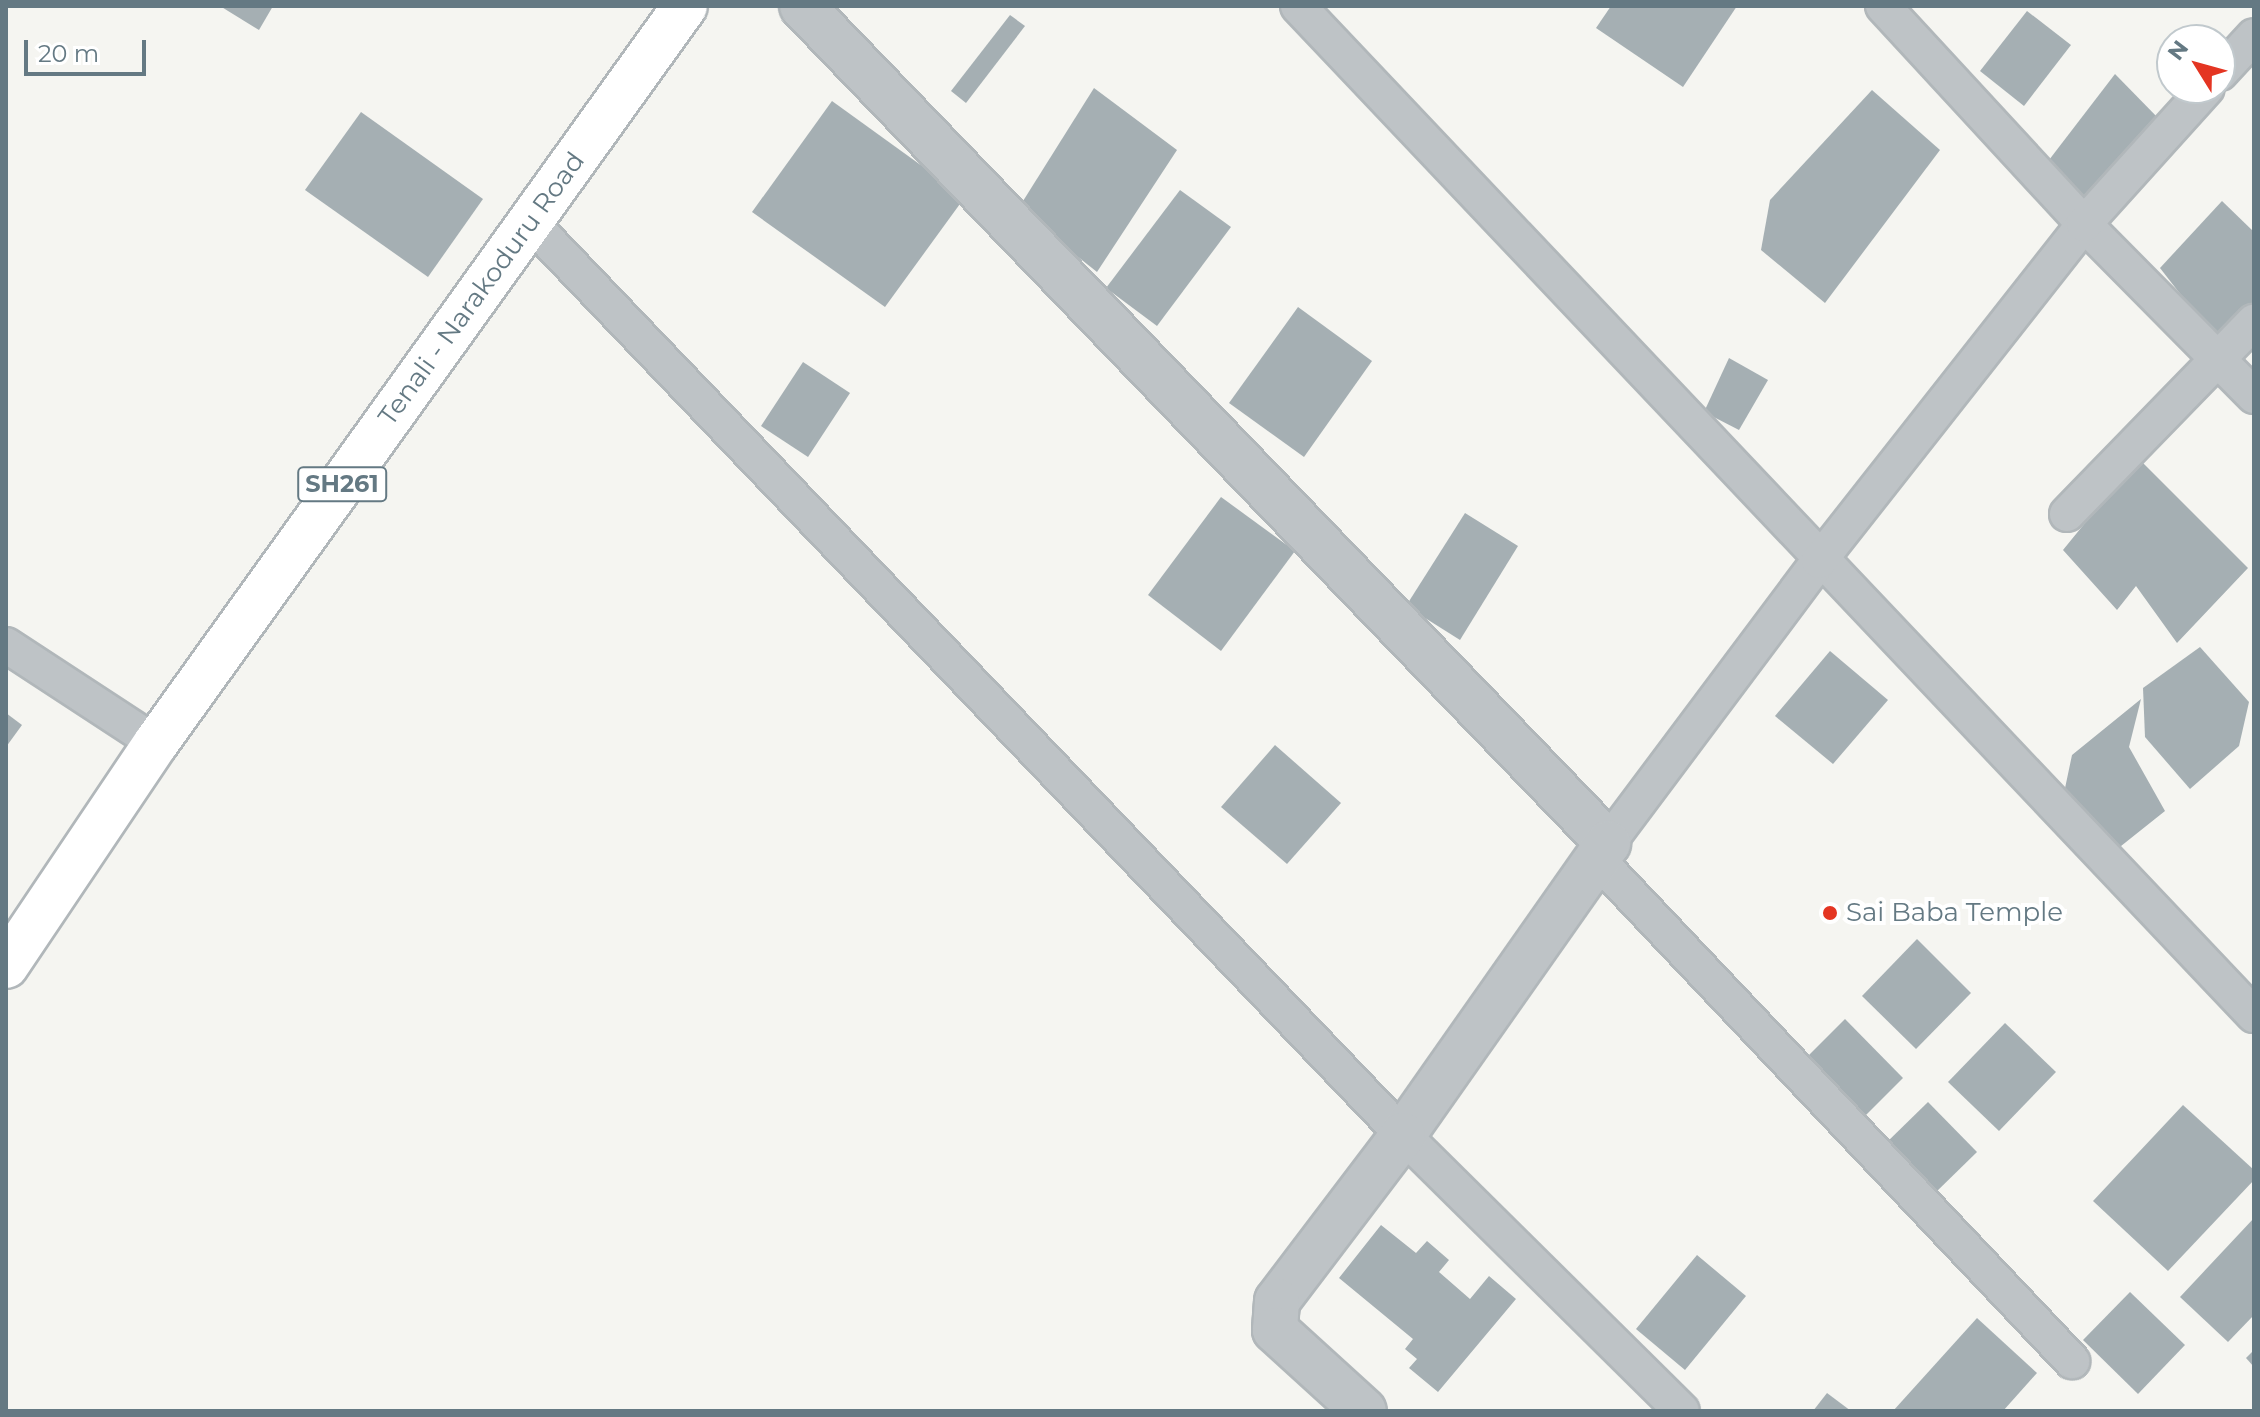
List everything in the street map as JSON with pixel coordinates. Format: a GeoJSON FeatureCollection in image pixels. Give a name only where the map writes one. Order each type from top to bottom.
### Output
{"type":"FeatureCollection","features":[{"type":"Feature","properties":{"kind":"main road","name":"Tenali - Narakoduru Road"},"geometry":{"type":"LineString","coordinates":[[6,966],[156,743],[685,6]]}},
{"type":"Feature","properties":{"kind":"street"},"geometry":{"type":"LineString","coordinates":[[802,6],[1602,850],[2072,1361]]}},
{"type":"Feature","properties":{"kind":"street"},"geometry":{"type":"LineString","coordinates":[[1298,6],[1819,561],[2253,1011]]}},
{"type":"Feature","properties":{"kind":"street"},"geometry":{"type":"LineString","coordinates":[[1883,6],[2084,224],[2254,396]]}},
{"type":"Feature","properties":{"kind":"street"},"geometry":{"type":"LineString","coordinates":[[2236,56],[2254,36]]}},
{"type":"Feature","properties":{"kind":"street"},"geometry":{"type":"LineString","coordinates":[[1364,1411],[1275,1330],[1273,1316],[1277,1301],[1403,1135],[1602,850],[1819,561],[2084,224],[2193,104]]}},
{"type":"Feature","properties":{"kind":"street"},"geometry":{"type":"LineString","coordinates":[[530,222],[1403,1135],[1682,1411]]}},
{"type":"Feature","properties":{"kind":"street"},"geometry":{"type":"LineString","coordinates":[[2067,514],[2254,322]]}},
{"type":"Feature","properties":{"kind":"street"},"geometry":{"type":"LineString","coordinates":[[6,645],[156,743]]}},
{"type":"Feature","properties":{"kind":"building"},"geometry":{"type":"Polygon","coordinates":[[[220,6],[273,6],[259,30],[220,6]]]}},
{"type":"Feature","properties":{"kind":"building"},"geometry":{"type":"Polygon","coordinates":[[[1611,6],[1737,6],[1683,87],[1596,28],[1611,6]]]}},
{"type":"Feature","properties":{"kind":"building"},"geometry":{"type":"Polygon","coordinates":[[[2027,11],[2071,45],[2024,106],[1980,71],[2027,11]]]}},
{"type":"Feature","properties":{"kind":"building"},"geometry":{"type":"Polygon","coordinates":[[[1010,15],[1025,26],[966,103],[951,91],[1010,15]]]}},
{"type":"Feature","properties":{"kind":"building"},"geometry":{"type":"Polygon","coordinates":[[[2115,74],[2161,121],[2089,201],[2049,160],[2115,74]]]}},
{"type":"Feature","properties":{"kind":"building"},"geometry":{"type":"Polygon","coordinates":[[[1094,88],[1177,150],[1097,272],[1018,209],[1094,88]]]}},
{"type":"Feature","properties":{"kind":"building"},"geometry":{"type":"Polygon","coordinates":[[[1872,90],[1940,150],[1825,303],[1761,250],[1770,200],[1872,90]]]}},
{"type":"Feature","properties":{"kind":"building"},"geometry":{"type":"Polygon","coordinates":[[[832,101],[965,197],[885,307],[752,212],[832,101]]]}},
{"type":"Feature","properties":{"kind":"building"},"geometry":{"type":"Polygon","coordinates":[[[361,112],[483,199],[428,277],[305,190],[361,112]]]}},
{"type":"Feature","properties":{"kind":"building"},"geometry":{"type":"Polygon","coordinates":[[[1180,190],[1231,227],[1157,326],[1106,288],[1180,190]]]}},
{"type":"Feature","properties":{"kind":"building"},"geometry":{"type":"Polygon","coordinates":[[[2222,201],[2254,232],[2254,306],[2220,345],[2160,268],[2222,201]]]}},
{"type":"Feature","properties":{"kind":"building"},"geometry":{"type":"Polygon","coordinates":[[[1298,307],[1372,361],[1304,457],[1229,403],[1298,307]]]}},
{"type":"Feature","properties":{"kind":"building"},"geometry":{"type":"Polygon","coordinates":[[[1729,358],[1768,380],[1739,430],[1704,412],[1729,358]]]}},
{"type":"Feature","properties":{"kind":"building"},"geometry":{"type":"Polygon","coordinates":[[[803,362],[850,393],[808,457],[761,426],[803,362]]]}},
{"type":"Feature","properties":{"kind":"building"},"geometry":{"type":"Polygon","coordinates":[[[2138,458],[2248,568],[2177,643],[2136,586],[2117,610],[2063,550],[2138,458]]]}},
{"type":"Feature","properties":{"kind":"building"},"geometry":{"type":"Polygon","coordinates":[[[1221,497],[1295,551],[1221,651],[1148,595],[1221,497]]]}},
{"type":"Feature","properties":{"kind":"building"},"geometry":{"type":"Polygon","coordinates":[[[1465,513],[1518,546],[1460,640],[1406,606],[1465,513]]]}},
{"type":"Feature","properties":{"kind":"building"},"geometry":{"type":"Polygon","coordinates":[[[2200,647],[2249,702],[2239,746],[2190,789],[2145,737],[2143,688],[2200,647]]]}},
{"type":"Feature","properties":{"kind":"building"},"geometry":{"type":"Polygon","coordinates":[[[1830,651],[1888,700],[1833,764],[1775,716],[1830,651]]]}},
{"type":"Feature","properties":{"kind":"building"},"geometry":{"type":"Polygon","coordinates":[[[2141,699],[2129,747],[2165,811],[2111,854],[2060,812],[2072,755],[2141,699]]]}},
{"type":"Feature","properties":{"kind":"building"},"geometry":{"type":"Polygon","coordinates":[[[6,713],[22,725],[6,747],[6,713]]]}},
{"type":"Feature","properties":{"kind":"building"},"geometry":{"type":"Polygon","coordinates":[[[1275,745],[1341,803],[1287,864],[1221,807],[1275,745]]]}},
{"type":"Feature","properties":{"kind":"building"},"geometry":{"type":"Polygon","coordinates":[[[1917,939],[1971,993],[1916,1049],[1862,996],[1917,939]]]}},
{"type":"Feature","properties":{"kind":"building"},"geometry":{"type":"Polygon","coordinates":[[[1845,1019],[1903,1078],[1862,1119],[1804,1060],[1845,1019]]]}},
{"type":"Feature","properties":{"kind":"building"},"geometry":{"type":"Polygon","coordinates":[[[2005,1023],[2056,1072],[1999,1131],[1948,1082],[2005,1023]]]}},
{"type":"Feature","properties":{"kind":"building"},"geometry":{"type":"Polygon","coordinates":[[[1928,1102],[1977,1152],[1933,1195],[1884,1145],[1928,1102]]]}},
{"type":"Feature","properties":{"kind":"building"},"geometry":{"type":"Polygon","coordinates":[[[2183,1105],[2254,1170],[2254,1180],[2168,1271],[2093,1201],[2183,1105]]]}},
{"type":"Feature","properties":{"kind":"building"},"geometry":{"type":"Polygon","coordinates":[[[2254,1218],[2254,1315],[2228,1342],[2180,1297],[2254,1218]]]}},
{"type":"Feature","properties":{"kind":"building"},"geometry":{"type":"Polygon","coordinates":[[[1381,1225],[1416,1253],[1427,1241],[1449,1260],[1439,1272],[1470,1299],[1489,1276],[1516,1299],[1438,1392],[1409,1368],[1417,1359],[1405,1349],[1413,1339],[1339,1278],[1381,1225]]]}},
{"type":"Feature","properties":{"kind":"building"},"geometry":{"type":"Polygon","coordinates":[[[1697,1255],[1746,1296],[1685,1370],[1636,1329],[1697,1255]]]}},
{"type":"Feature","properties":{"kind":"building"},"geometry":{"type":"Polygon","coordinates":[[[2130,1292],[2185,1345],[2138,1394],[2083,1340],[2130,1292]]]}},
{"type":"Feature","properties":{"kind":"building"},"geometry":{"type":"Polygon","coordinates":[[[1977,1318],[2037,1373],[2003,1411],[1893,1411],[1977,1318]]]}},
{"type":"Feature","properties":{"kind":"building"},"geometry":{"type":"Polygon","coordinates":[[[2254,1350],[2254,1367],[2246,1358],[2254,1350]]]}},
{"type":"Feature","properties":{"kind":"building"},"geometry":{"type":"Polygon","coordinates":[[[1827,1393],[1851,1411],[1813,1411],[1827,1393]]]}},
{"type":"Feature","properties":{"kind":"place","name":"Sai Baba Temple"},"geometry":{"type":"Point","coordinates":[1830,913]}}]}
